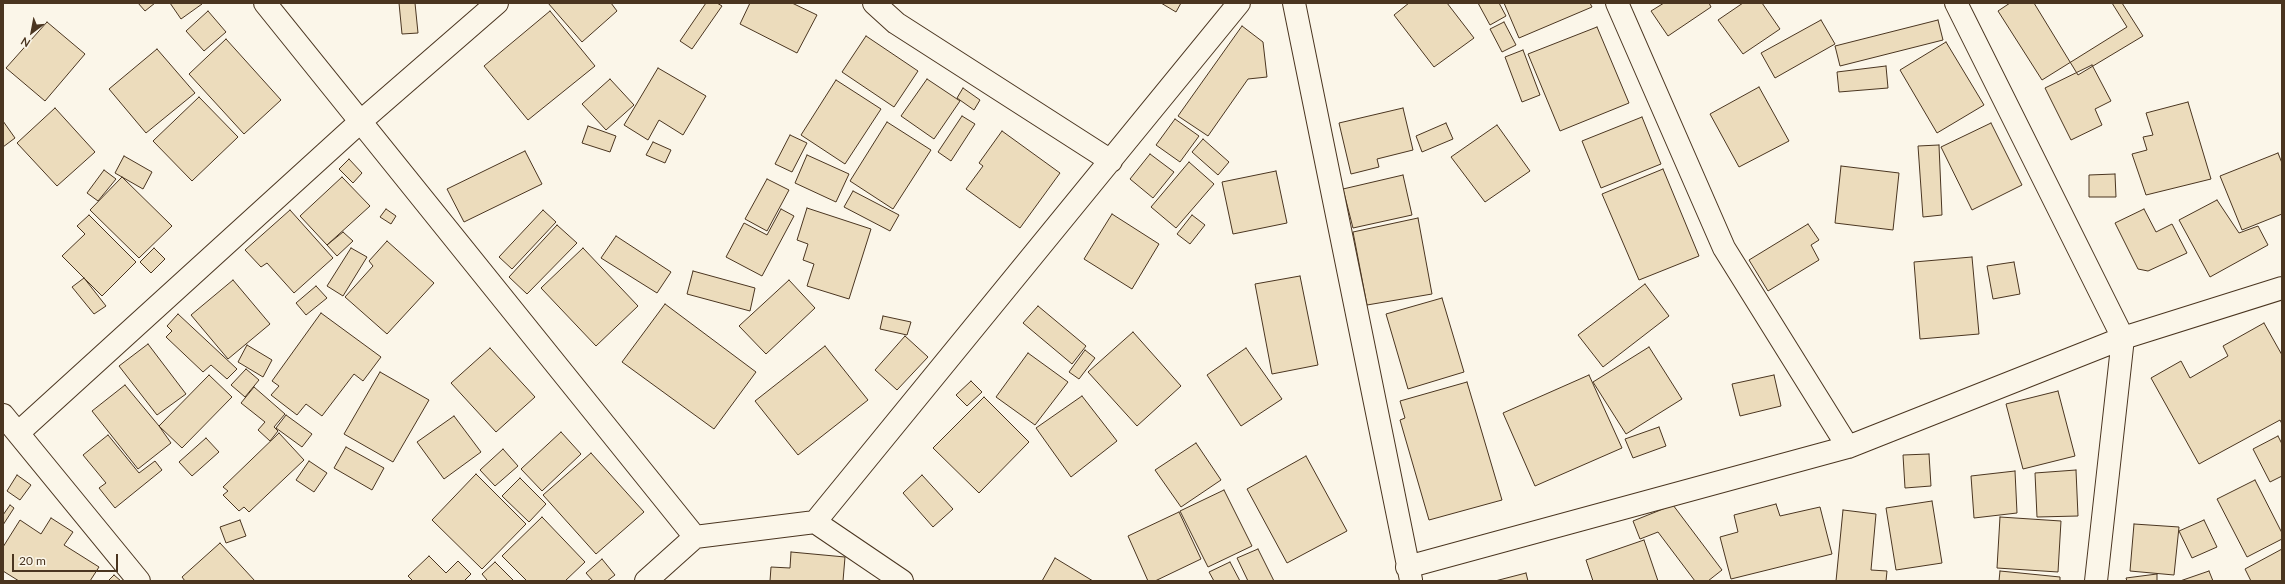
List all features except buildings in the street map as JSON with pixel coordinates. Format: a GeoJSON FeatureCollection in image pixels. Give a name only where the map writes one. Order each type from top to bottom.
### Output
{"type":"FeatureCollection","features":[{"type":"Feature","properties":{"kind":"street"},"geometry":{"type":"LineString","coordinates":[[265,3],[695,537]]}},
{"type":"Feature","properties":{"kind":"street"},"geometry":{"type":"LineString","coordinates":[[18,432],[360,122],[497,3]]}},
{"type":"Feature","properties":{"kind":"street"},"geometry":{"type":"LineString","coordinates":[[874,3],[896,23],[1111,161]]}},
{"type":"Feature","properties":{"kind":"street"},"geometry":{"type":"LineString","coordinates":[[815,522],[1239,3]]}},
{"type":"Feature","properties":{"kind":"street"},"geometry":{"type":"LineString","coordinates":[[1294,3],[1409,574],[1848,447],[2123,338],[2281,291]]}},
{"type":"Feature","properties":{"kind":"street"},"geometry":{"type":"LineString","coordinates":[[1617,3],[1724,248],[1848,447]]}},
{"type":"Feature","properties":{"kind":"street"},"geometry":{"type":"LineString","coordinates":[[1956,3],[2123,338],[2096,581]]}},
{"type":"Feature","properties":{"kind":"street"},"geometry":{"type":"LineString","coordinates":[[3,415],[139,581]]}},
{"type":"Feature","properties":{"kind":"street"},"geometry":{"type":"LineString","coordinates":[[646,581],[695,537],[815,522],[902,581]]}}]}
